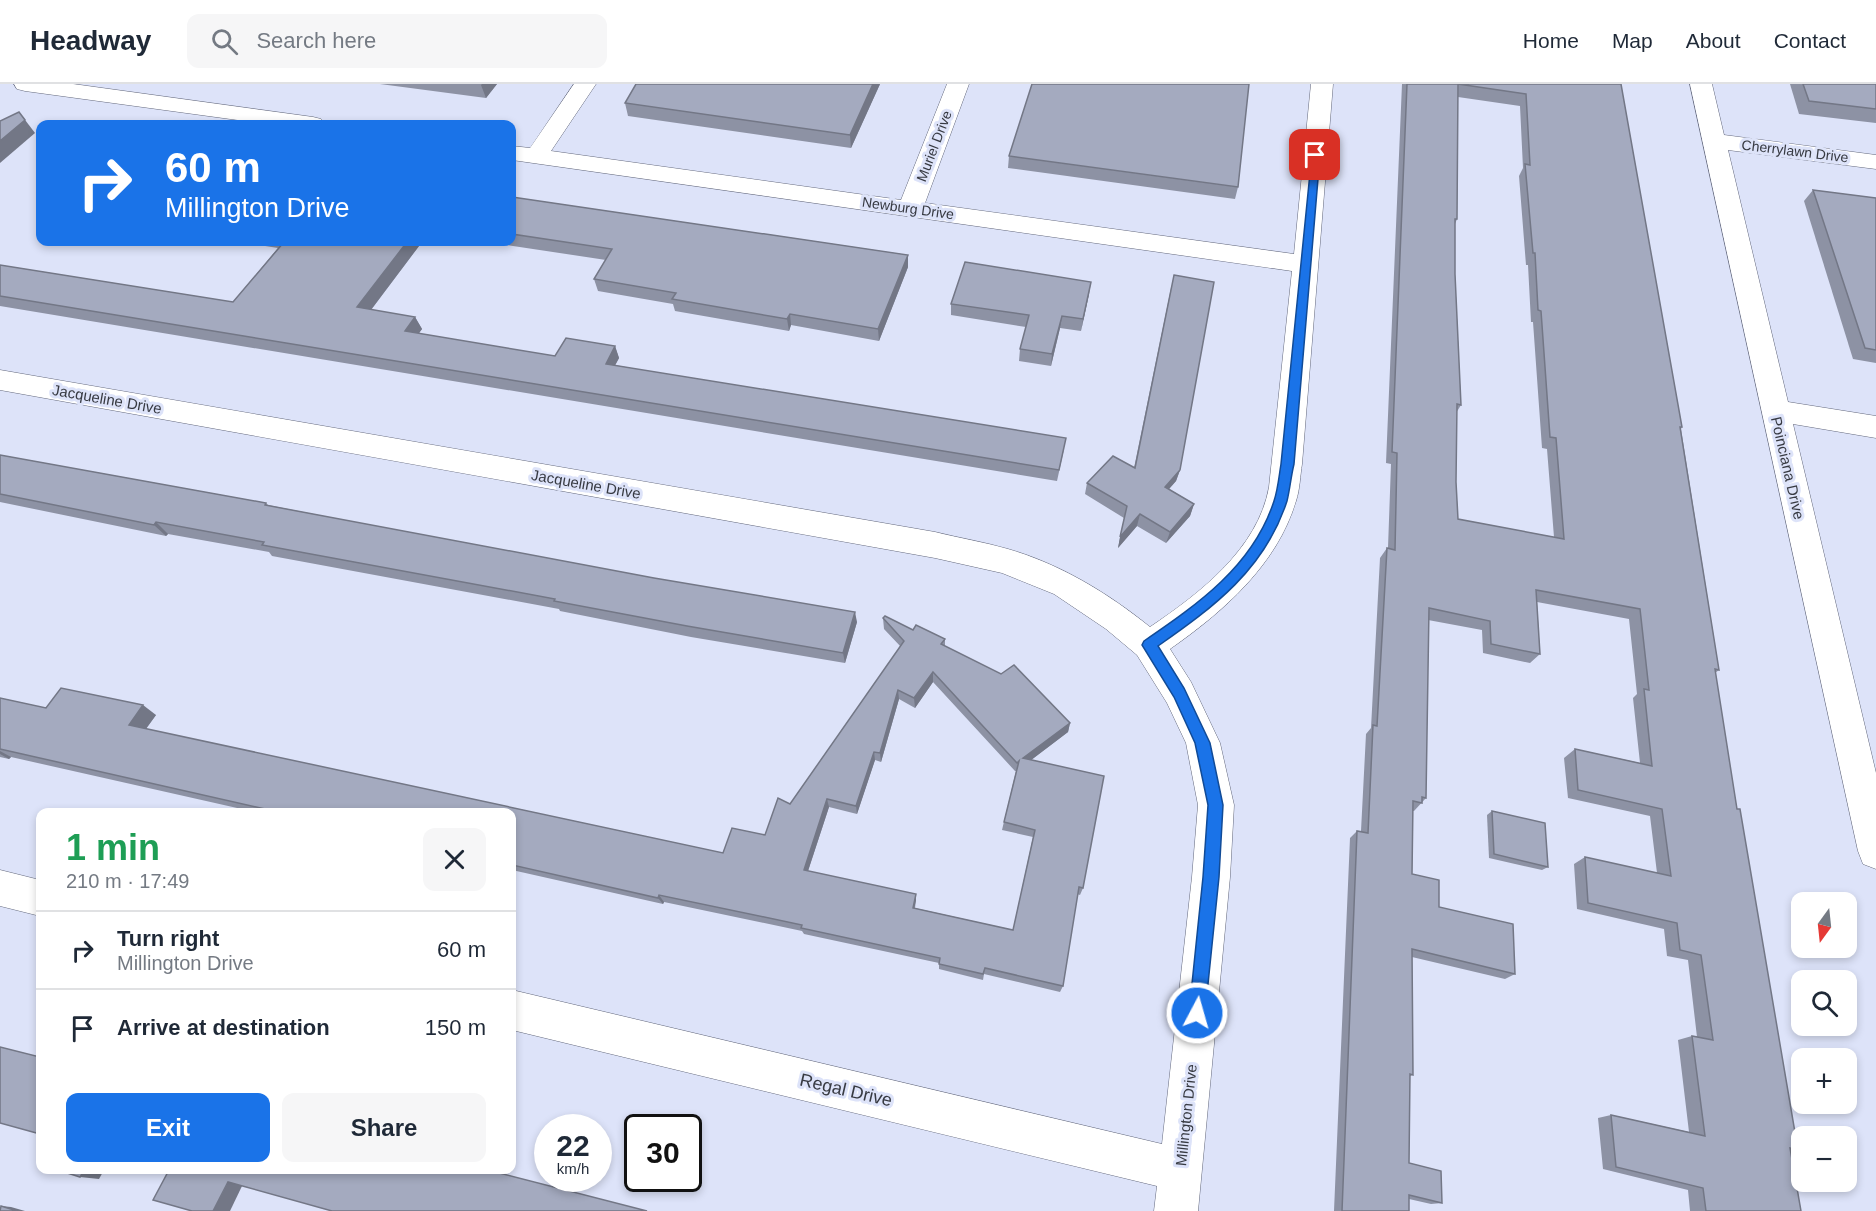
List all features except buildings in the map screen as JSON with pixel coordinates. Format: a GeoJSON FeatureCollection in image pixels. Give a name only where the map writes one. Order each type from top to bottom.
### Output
{"type":"FeatureCollection","features":[{"type":"Feature","properties":{"kind":"street"},"geometry":{"type":"LineString","coordinates":[[25,84],[284,120]]}},
{"type":"Feature","properties":{"kind":"street"},"geometry":{"type":"LineString","coordinates":[[536,156],[585,84]]}},
{"type":"Feature","properties":{"kind":"street","name":"Muriel Drive"},"geometry":{"type":"LineString","coordinates":[[910,208],[958,84]]}},
{"type":"Feature","properties":{"kind":"street"},"geometry":{"type":"LineString","coordinates":[[1149,645],[1207,604],[1237,574],[1266,535],[1281,500],[1287,464],[1322,84]]}},
{"type":"Feature","properties":{"kind":"street","name":"Poinciana Drive"},"geometry":{"type":"LineString","coordinates":[[1701,84],[1876,851]]}},
{"type":"Feature","properties":{"kind":"street"},"geometry":{"type":"LineString","coordinates":[[188,107],[207,88]]}},
{"type":"Feature","properties":{"kind":"street","name":"Cherrylawn Drive"},"geometry":{"type":"LineString","coordinates":[[1714,141],[1876,162]]}},
{"type":"Feature","properties":{"kind":"street","name":"Newburg Drive"},"geometry":{"type":"LineString","coordinates":[[516,154],[1304,264]]}},
{"type":"Feature","properties":{"kind":"street","name":"Jacqueline Drive"},"geometry":{"type":"LineString","coordinates":[[0,380],[935,545],[1007,561],[1065,585],[1117,619],[1149,645]]}},
{"type":"Feature","properties":{"kind":"street"},"geometry":{"type":"LineString","coordinates":[[1775,410],[1876,427]]}},
{"type":"Feature","properties":{"kind":"street","name":"Millington Drive"},"geometry":{"type":"LineString","coordinates":[[1149,645],[1179,693],[1203,743],[1216,805],[1211,877],[1176,1211]]}},
{"type":"Feature","properties":{"kind":"street"},"geometry":{"type":"LineString","coordinates":[[0,888],[36,897]]}},
{"type":"Feature","properties":{"kind":"street","name":"Regal Drive"},"geometry":{"type":"LineString","coordinates":[[516,1011],[1181,1170]]}},
{"type":"Feature","properties":{"kind":"route"},"geometry":{"type":"LineString","coordinates":[[1197,1013],[1216,805],[1203,743],[1179,693],[1149,645],[1179,626],[1207,604],[1237,574],[1266,535],[1281,500],[1287,464],[1315,155]]}}]}
